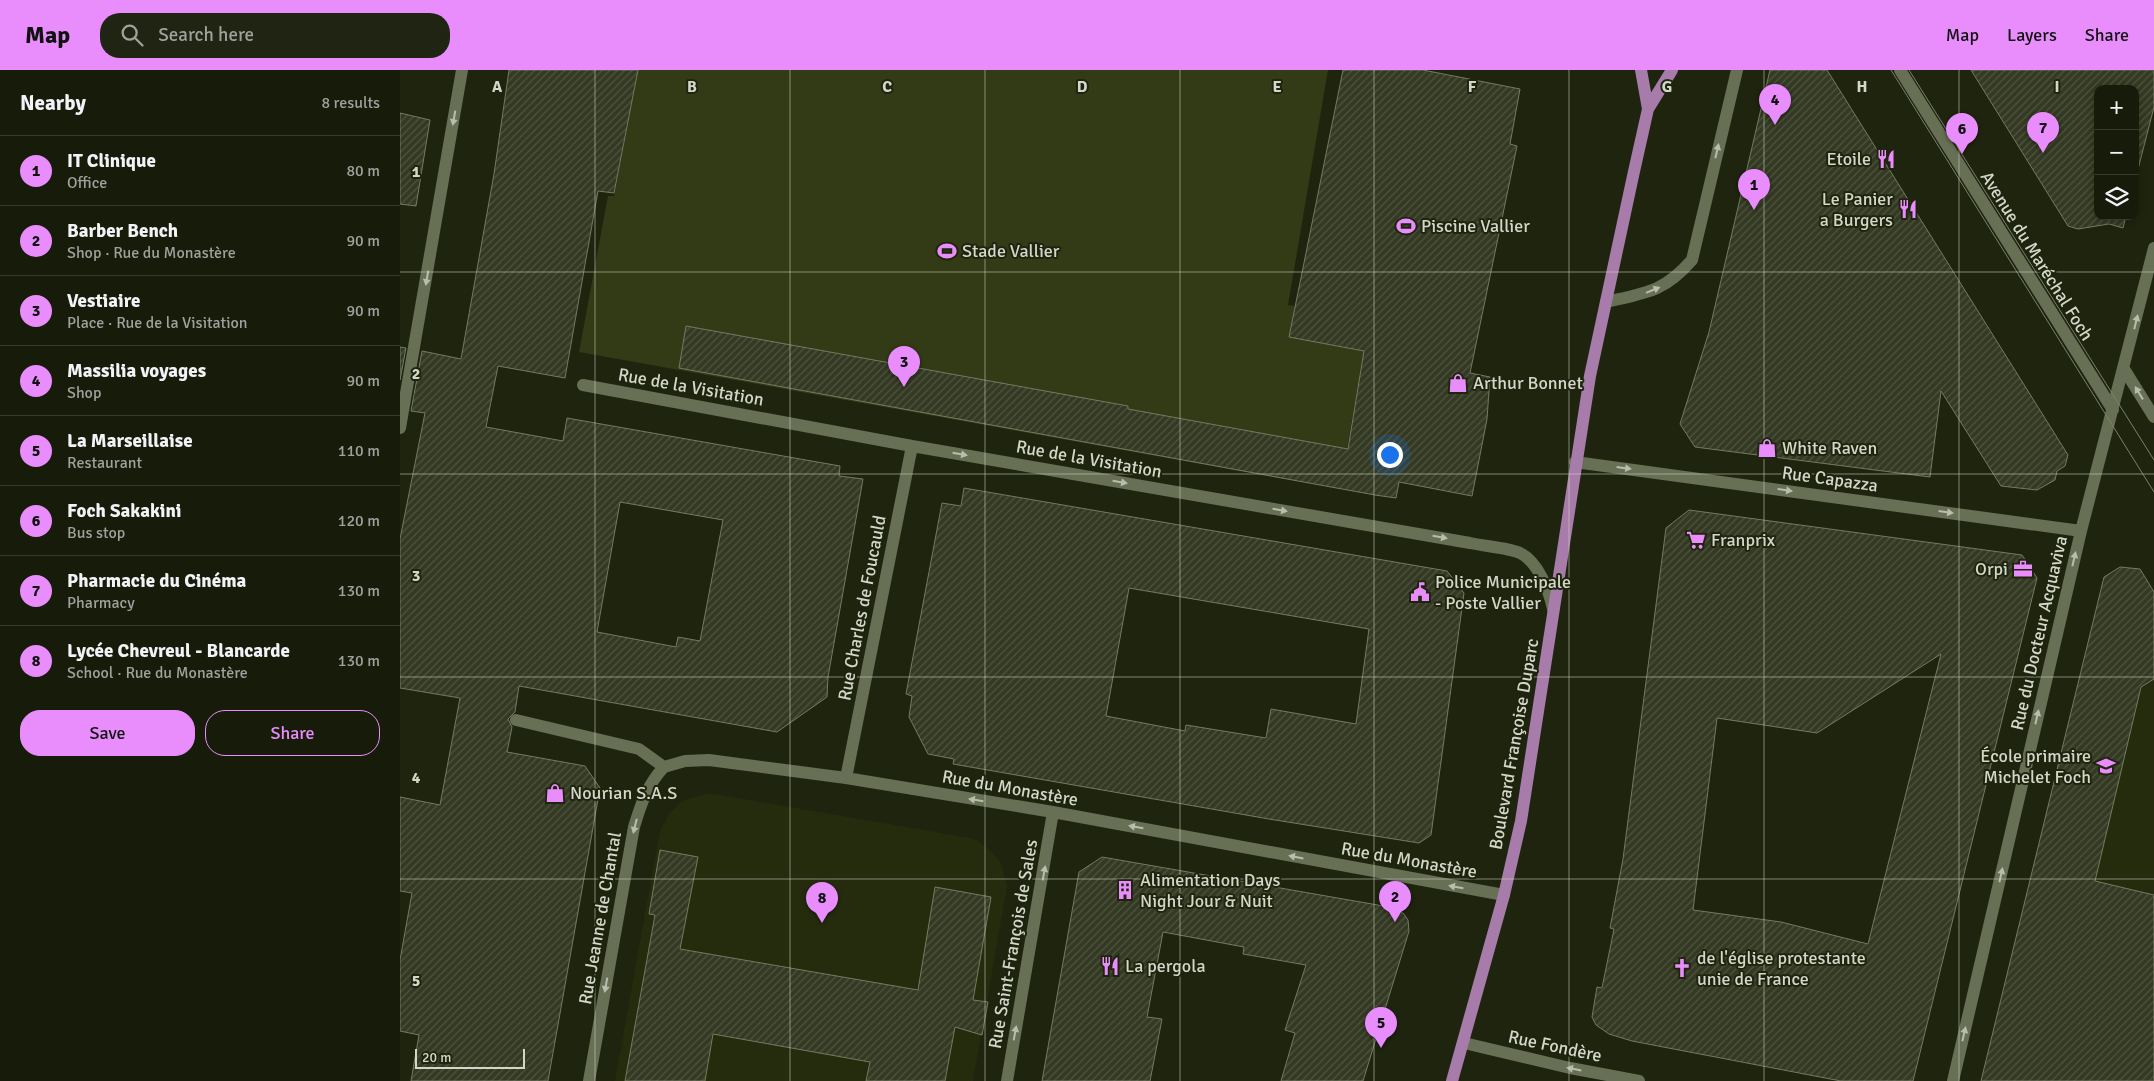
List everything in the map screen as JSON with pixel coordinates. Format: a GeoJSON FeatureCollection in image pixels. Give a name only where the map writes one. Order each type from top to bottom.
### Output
{"type":"FeatureCollection","features":[{"type":"Feature","properties":{"kind":"main road","name":"Boulevard Françoise Duparc"},"geometry":{"type":"LineString","coordinates":[[1641,70],[1648,108]]}},
{"type":"Feature","properties":{"kind":"main road","name":"Boulevard Françoise Duparc"},"geometry":{"type":"LineString","coordinates":[[1464,1043],[1504,896],[1521,821],[1554,614],[1575,462],[1590,376],[1648,108],[1672,70]]}},
{"type":"Feature","properties":{"kind":"main road"},"geometry":{"type":"LineString","coordinates":[[1452,1081],[1464,1043]]}},
{"type":"Feature","properties":{"kind":"street"},"geometry":{"type":"LineString","coordinates":[[400,428],[405,372],[462,70]]}},
{"type":"Feature","properties":{"kind":"street"},"geometry":{"type":"LineString","coordinates":[[1606,302],[1659,288],[1678,275],[1692,260],[1737,70]]}},
{"type":"Feature","properties":{"kind":"street","name":"Avenue du Maréchal Foch"},"geometry":{"type":"LineString","coordinates":[[1900,70],[2113,410]]}},
{"type":"Feature","properties":{"kind":"street","name":"Rue du Docteur Acquaviva"},"geometry":{"type":"LineString","coordinates":[[1953,1081],[2081,530],[2154,248]]}},
{"type":"Feature","properties":{"kind":"street"},"geometry":{"type":"LineString","coordinates":[[2124,369],[2154,417]]}},
{"type":"Feature","properties":{"kind":"street","name":"Rue de la Visitation"},"geometry":{"type":"LineString","coordinates":[[583,385],[912,446],[1460,541],[1520,554],[1544,580],[1550,591],[1554,614]]}},
{"type":"Feature","properties":{"kind":"street","name":"Rue Charles de Foucauld"},"geometry":{"type":"LineString","coordinates":[[846,778],[912,446]]}},
{"type":"Feature","properties":{"kind":"street","name":"Rue Capazza"},"geometry":{"type":"LineString","coordinates":[[1575,462],[2081,530]]}},
{"type":"Feature","properties":{"kind":"street"},"geometry":{"type":"LineString","coordinates":[[516,720],[639,749],[664,767]]}},
{"type":"Feature","properties":{"kind":"street","name":"Rue du Monastère"},"geometry":{"type":"LineString","coordinates":[[664,767],[685,761],[709,760],[846,778],[1053,812],[1504,896]]}},
{"type":"Feature","properties":{"kind":"street","name":"Rue Jeanne de Chantal"},"geometry":{"type":"LineString","coordinates":[[588,1081],[634,827],[644,794],[652,780],[664,767]]}},
{"type":"Feature","properties":{"kind":"street","name":"Rue Saint-François de Sales"},"geometry":{"type":"LineString","coordinates":[[1007,1081],[1053,812]]}},
{"type":"Feature","properties":{"kind":"street","name":"Rue Fondère"},"geometry":{"type":"LineString","coordinates":[[1464,1043],[1552,1064],[1639,1081]]}},
{"type":"Feature","properties":{"kind":"shaded area","name":"Stade Vallier"},"geometry":{"type":"Polygon","coordinates":[[[638,70],[1328,70],[1288,305],[1296,306],[1289,337],[1364,351],[1340,489],[579,352],[608,196],[614,196],[638,70]]]}},
{"type":"Feature","properties":{"kind":"shaded area","name":"École primaire Michelet Foch"},"geometry":{"type":"Polygon","coordinates":[[[2120,567],[2140,569],[2154,592],[2154,973],[2015,941],[2104,577],[2120,567]]]}},
{"type":"Feature","properties":{"kind":"shaded area"},"geometry":{"type":"Polygon","coordinates":[[[708,793],[970,838],[990,850],[1001,863],[1007,886],[973,1081],[615,1081],[660,831],[669,814],[682,801],[708,793]]]}},
{"type":"Feature","properties":{"kind":"building"},"geometry":{"type":"Polygon","coordinates":[[[509,70],[638,70],[614,193],[598,191],[565,378],[498,366],[486,427],[563,441],[567,418],[840,466],[839,476],[863,479],[828,677],[827,697],[777,732],[519,686],[515,712],[508,719],[512,727],[507,752],[585,766],[600,788],[548,1081],[411,1081],[419,1035],[400,1031],[400,960],[412,893],[400,891],[400,797],[440,805],[460,698],[400,688],[400,539],[425,413],[411,411],[422,351],[461,359],[494,174],[509,70]],[[620,502],[597,632],[676,647],[678,637],[700,641],[723,520],[620,502]]]}},
{"type":"Feature","properties":{"kind":"building"},"geometry":{"type":"Polygon","coordinates":[[[1343,70],[1423,70],[1520,89],[1510,144],[1517,146],[1470,373],[1490,377],[1487,419],[1472,496],[1399,482],[1396,498],[1375,495],[679,368],[686,326],[1128,406],[1128,409],[1348,449],[1364,351],[1289,337],[1343,70]]]}},
{"type":"Feature","properties":{"kind":"building"},"geometry":{"type":"Polygon","coordinates":[[[1770,70],[1827,70],[2068,455],[2065,466],[2057,471],[2055,480],[2037,490],[2001,486],[1941,391],[1930,477],[1695,447],[1680,424],[1709,332],[1770,70]]]}},
{"type":"Feature","properties":{"kind":"building"},"geometry":{"type":"Polygon","coordinates":[[[1971,70],[2154,70],[2154,107],[2139,165],[2139,85],[2094,85],[2094,220],[2125,220],[2123,228],[2109,224],[2078,229],[2068,226],[1971,70]]]}},
{"type":"Feature","properties":{"kind":"building"},"geometry":{"type":"Polygon","coordinates":[[[400,113],[430,120],[416,206],[400,204],[400,113]]]}},
{"type":"Feature","properties":{"kind":"building"},"geometry":{"type":"Polygon","coordinates":[[[400,347],[406,348],[400,380],[400,347]]]}},
{"type":"Feature","properties":{"kind":"building"},"geometry":{"type":"Polygon","coordinates":[[[964,488],[1447,571],[1464,593],[1431,835],[1419,843],[1269,819],[953,764],[954,759],[928,754],[909,717],[912,696],[906,694],[942,503],[961,506],[964,488]],[[1129,588],[1106,716],[1185,731],[1186,725],[1266,738],[1271,709],[1356,724],[1369,629],[1129,588]]]}},
{"type":"Feature","properties":{"kind":"building"},"geometry":{"type":"Polygon","coordinates":[[[1689,510],[2022,555],[2037,578],[1913,1081],[1841,1081],[1632,1041],[1609,1034],[1596,1025],[1592,1017],[1597,987],[1602,988],[1614,929],[1610,928],[1623,859],[1666,528],[1689,510]],[[1941,654],[1817,733],[1717,718],[1693,910],[1781,922],[1868,944],[1941,654]]]}},
{"type":"Feature","properties":{"kind":"building"},"geometry":{"type":"Polygon","coordinates":[[[2120,567],[2140,569],[2154,592],[2154,679],[2141,687],[2095,881],[2154,895],[2154,1081],[1981,1081],[2104,577],[2120,567]]]}},
{"type":"Feature","properties":{"kind":"building"},"geometry":{"type":"Polygon","coordinates":[[[660,850],[698,857],[680,949],[918,990],[935,887],[991,897],[973,1000],[988,1002],[982,1035],[955,1027],[945,1081],[866,1081],[870,1062],[713,1034],[705,1081],[625,1081],[655,915],[649,914],[660,850]]]}},
{"type":"Feature","properties":{"kind":"building"},"geometry":{"type":"Polygon","coordinates":[[[1102,857],[1395,908],[1403,913],[1408,920],[1409,931],[1363,1081],[1281,1081],[1295,1033],[1285,1030],[1306,965],[1243,954],[1244,947],[1163,932],[1147,1017],[1162,1019],[1150,1081],[1042,1081],[1079,872],[1102,857]]]}},
{"type":"Feature","properties":{"kind":"tram line"},"geometry":{"type":"LineString","coordinates":[[1891,70],[2154,492]]}},
{"type":"Feature","properties":{"kind":"tram line"},"geometry":{"type":"LineString","coordinates":[[1909,70],[2154,460]]}},
{"type":"Feature","properties":{"kind":"place","name":"Massilia voyages"},"geometry":{"type":"Point","coordinates":[1775,125]}},
{"type":"Feature","properties":{"kind":"place","name":"Pharmacie du Cinéma"},"geometry":{"type":"Point","coordinates":[2043,153]}},
{"type":"Feature","properties":{"kind":"place","name":"Foch Sakakini"},"geometry":{"type":"Point","coordinates":[1962,154]}},
{"type":"Feature","properties":{"kind":"place","name":"Etoile"},"geometry":{"type":"Point","coordinates":[1886,159]}},
{"type":"Feature","properties":{"kind":"place","name":"Le Panier a Burgers"},"geometry":{"type":"Point","coordinates":[1908,209]}},
{"type":"Feature","properties":{"kind":"place","name":"IT Clinique"},"geometry":{"type":"Point","coordinates":[1754,210]}},
{"type":"Feature","properties":{"kind":"place","name":"Piscine Vallier"},"geometry":{"type":"Point","coordinates":[1406,226]}},
{"type":"Feature","properties":{"kind":"place","name":"Stade Vallier"},"geometry":{"type":"Point","coordinates":[947,251]}},
{"type":"Feature","properties":{"kind":"place","name":"Arthur Bonnet"},"geometry":{"type":"Point","coordinates":[1458,383]}},
{"type":"Feature","properties":{"kind":"place","name":"Vestiaire"},"geometry":{"type":"Point","coordinates":[904,387]}},
{"type":"Feature","properties":{"kind":"place","name":"White Raven"},"geometry":{"type":"Point","coordinates":[1767,448]}},
{"type":"Feature","properties":{"kind":"place","name":"Franprix"},"geometry":{"type":"Point","coordinates":[1696,540]}},
{"type":"Feature","properties":{"kind":"place","name":"Orpi"},"geometry":{"type":"Point","coordinates":[2023,569]}},
{"type":"Feature","properties":{"kind":"place","name":"Police Municipale - Poste Vallier"},"geometry":{"type":"Point","coordinates":[1420,592]}},
{"type":"Feature","properties":{"kind":"place","name":"École primaire Michelet Foch"},"geometry":{"type":"Point","coordinates":[2106,766]}},
{"type":"Feature","properties":{"kind":"place","name":"Nourian S.A.S"},"geometry":{"type":"Point","coordinates":[555,793]}},
{"type":"Feature","properties":{"kind":"place","name":"Alimentation Days Night Jour & Nuit"},"geometry":{"type":"Point","coordinates":[1125,890]}},
{"type":"Feature","properties":{"kind":"place","name":"Barber Bench"},"geometry":{"type":"Point","coordinates":[1395,922]}},
{"type":"Feature","properties":{"kind":"place","name":"Lycée Chevreul - Blancarde"},"geometry":{"type":"Point","coordinates":[822,923]}},
{"type":"Feature","properties":{"kind":"place","name":"La pergola"},"geometry":{"type":"Point","coordinates":[1110,966]}},
{"type":"Feature","properties":{"kind":"place","name":"de l'église protestante unie de France"},"geometry":{"type":"Point","coordinates":[1682,968]}},
{"type":"Feature","properties":{"kind":"place","name":"La Marseillaise"},"geometry":{"type":"Point","coordinates":[1381,1048]}}]}
